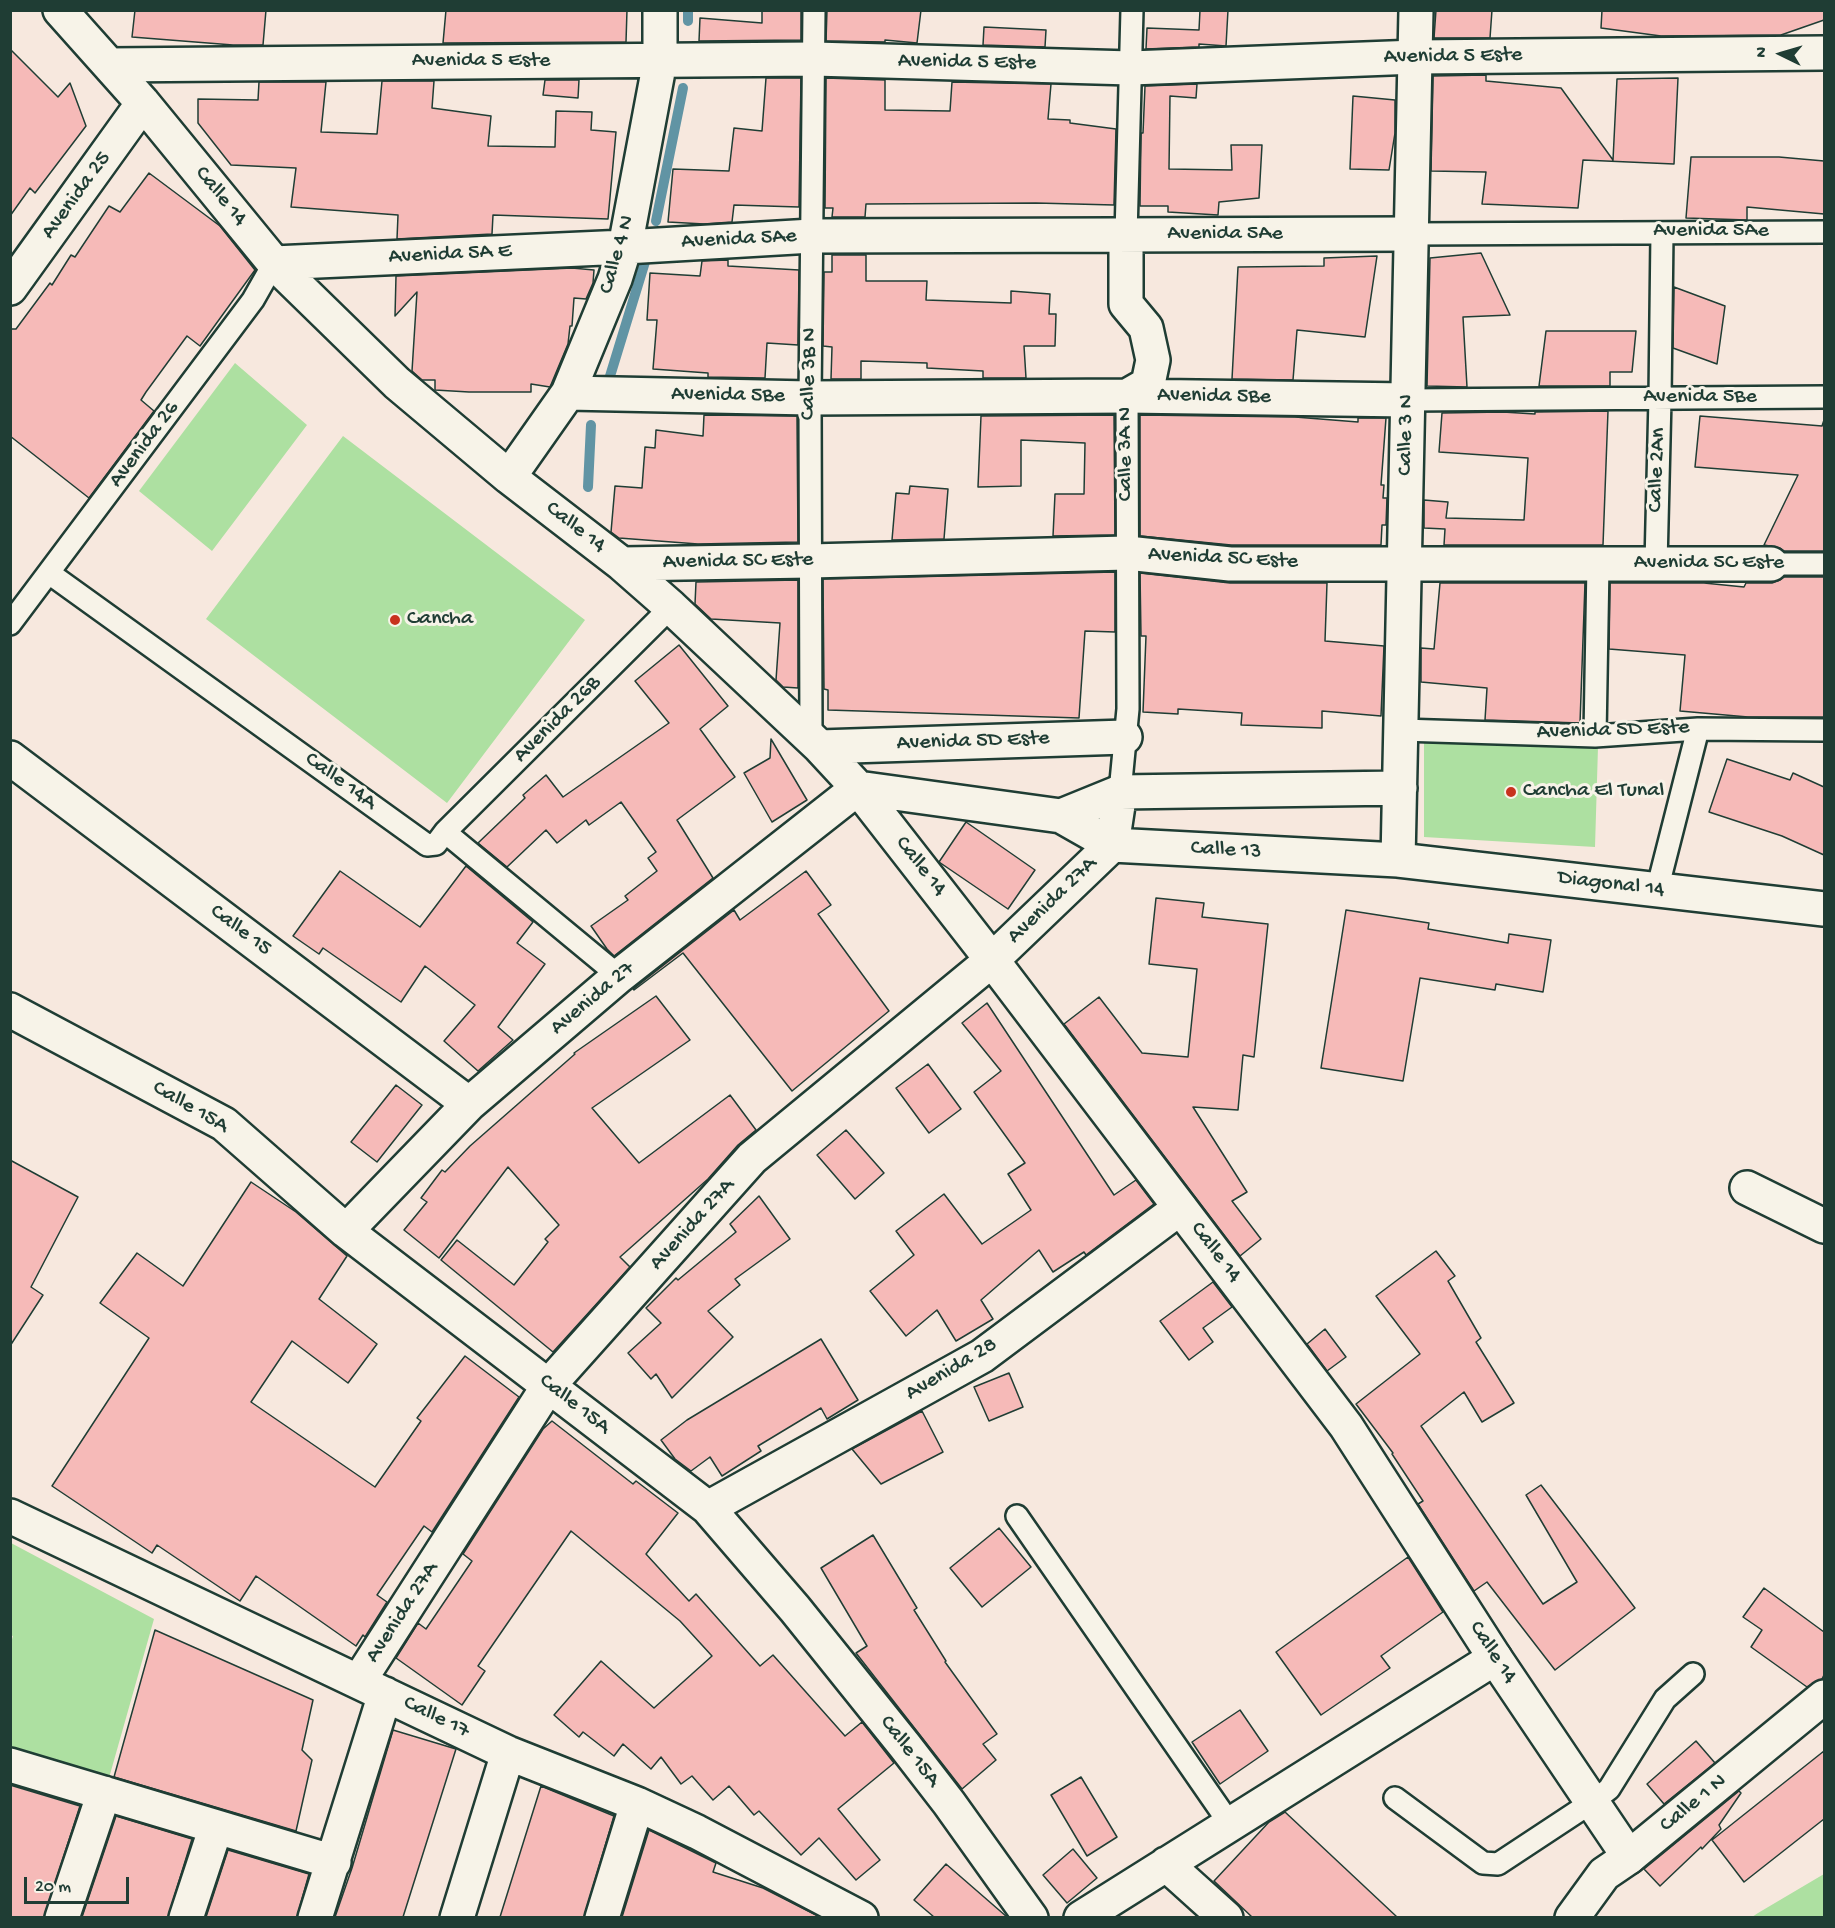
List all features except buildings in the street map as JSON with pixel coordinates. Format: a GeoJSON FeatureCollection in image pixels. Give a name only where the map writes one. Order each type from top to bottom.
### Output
{"type":"FeatureCollection","features":[{"type":"Feature","properties":{"kind":"street","name":"Calle 14"},"geometry":{"type":"LineString","coordinates":[[60,10],[143,103],[274,263],[397,383],[509,477],[622,564],[671,607],[816,743],[858,788],[992,960],[1346,1426],[1495,1658],[1629,1857]]}},
{"type":"Feature","properties":{"kind":"street","name":"Calle 4 N"},"geometry":{"type":"LineString","coordinates":[[509,477],[568,393],[615,279],[625,247],[660,61],[660,10]]}},
{"type":"Feature","properties":{"kind":"street","name":"Calle 3 N"},"geometry":{"type":"LineString","coordinates":[[1398,860],[1416,10]]}},
{"type":"Feature","properties":{"kind":"street","name":"Avenida 5 Este"},"geometry":{"type":"LineString","coordinates":[[109,65],[814,59],[1131,68],[1416,57],[1824,53]]}},
{"type":"Feature","properties":{"kind":"street","name":"Avenida 25"},"geometry":{"type":"LineString","coordinates":[[10,288],[143,103]]}},
{"type":"Feature","properties":{"kind":"street","name":"Avenida 5Ae"},"geometry":{"type":"LineString","coordinates":[[625,247],[812,236],[1411,234]]}},
{"type":"Feature","properties":{"kind":"street","name":"Calle 3A N"},"geometry":{"type":"LineString","coordinates":[[1126,235],[1126,304],[1146,328],[1153,360],[1148,384],[1127,396]]}},
{"type":"Feature","properties":{"kind":"street","name":"Avenida 5A E"},"geometry":{"type":"LineString","coordinates":[[274,263],[625,247]]}},
{"type":"Feature","properties":{"kind":"street","name":"Avenida 5Be"},"geometry":{"type":"LineString","coordinates":[[568,393],[810,398],[1127,396],[1408,399]]}},
{"type":"Feature","properties":{"kind":"street","name":"Avenida 5C Este"},"geometry":{"type":"LineString","coordinates":[[622,564],[1127,553],[1230,564],[1771,564]]}},
{"type":"Feature","properties":{"kind":"street","name":"Avenida 5D Este"},"geometry":{"type":"LineString","coordinates":[[816,743],[1125,737]]}},
{"type":"Feature","properties":{"kind":"street","name":"Calle 15"},"geometry":{"type":"LineString","coordinates":[[10,758],[469,1104]]}},
{"type":"Feature","properties":{"kind":"street","name":"Calle 13"},"geometry":{"type":"LineString","coordinates":[[858,788],[1061,816],[1112,845],[1398,860]]}},
{"type":"Feature","properties":{"kind":"street","name":"Avenida 27"},"geometry":{"type":"LineString","coordinates":[[346,1231],[469,1104],[619,976],[858,788]]}},
{"type":"Feature","properties":{"kind":"street","name":"Calle 13"},"geometry":{"type":"LineString","coordinates":[[1061,816],[1120,792],[1400,788]]}},
{"type":"Feature","properties":{"kind":"street","name":"Calle 3A N"},"geometry":{"type":"LineString","coordinates":[[1112,845],[1120,792]]}},
{"type":"Feature","properties":{"kind":"street","name":"Avenida 27A"},"geometry":{"type":"LineString","coordinates":[[315,1917],[375,1728],[372,1687],[549,1385],[753,1158],[992,960],[1112,845]]}},
{"type":"Feature","properties":{"kind":"street","name":"Diagonal 14"},"geometry":{"type":"LineString","coordinates":[[1398,860],[1824,909]]}},
{"type":"Feature","properties":{"kind":"street","name":"Calle 15A"},"geometry":{"type":"LineString","coordinates":[[10,1010],[224,1124],[346,1231],[708,1508],[795,1609],[897,1737],[949,1803],[1031,1917]]}},
{"type":"Feature","properties":{"kind":"street"},"geometry":{"type":"LineString","coordinates":[[1747,1188],[1824,1226]]}},
{"type":"Feature","properties":{"kind":"street","name":"Avenida 28"},"geometry":{"type":"LineString","coordinates":[[708,1508],[982,1356],[1180,1208]]}},
{"type":"Feature","properties":{"kind":"street","name":"Calle 17"},"geometry":{"type":"LineString","coordinates":[[10,1516],[508,1753],[638,1804],[752,1859],[861,1917]]}},
{"type":"Feature","properties":{"kind":"street"},"geometry":{"type":"LineString","coordinates":[[1081,1917],[1495,1658]]}},
{"type":"Feature","properties":{"kind":"street","name":"Calle 1 N"},"geometry":{"type":"LineString","coordinates":[[1572,1917],[1604,1874],[1629,1857],[1824,1697]]}},
{"type":"Feature","properties":{"kind":"street"},"geometry":{"type":"LineString","coordinates":[[457,1917],[508,1753]]}},
{"type":"Feature","properties":{"kind":"street"},"geometry":{"type":"LineString","coordinates":[[10,1765],[334,1862]]}},
{"type":"Feature","properties":{"kind":"street"},"geometry":{"type":"LineString","coordinates":[[62,1917],[104,1793]]}},
{"type":"Feature","properties":{"kind":"street"},"geometry":{"type":"LineString","coordinates":[[602,1917],[638,1804]]}},
{"type":"Feature","properties":{"kind":"street"},"geometry":{"type":"LineString","coordinates":[[186,1917],[216,1827]]}},
{"type":"Feature","properties":{"kind":"street"},"geometry":{"type":"LineString","coordinates":[[1166,1864],[1226,1917]]}},
{"type":"Feature","properties":{"kind":"lane","name":"Calle 3B N"},"geometry":{"type":"LineString","coordinates":[[814,10],[810,561],[816,743]]}},
{"type":"Feature","properties":{"kind":"lane","name":"Calle 3A N"},"geometry":{"type":"LineString","coordinates":[[1126,235],[1132,10]]}},
{"type":"Feature","properties":{"kind":"lane","name":"Avenida 5Ae"},"geometry":{"type":"LineString","coordinates":[[1411,234],[1824,232]]}},
{"type":"Feature","properties":{"kind":"lane","name":"Calle 2An"},"geometry":{"type":"LineString","coordinates":[[1656,564],[1662,233]]}},
{"type":"Feature","properties":{"kind":"lane","name":"Avenida 26"},"geometry":{"type":"LineString","coordinates":[[10,624],[253,300],[274,263]]}},
{"type":"Feature","properties":{"kind":"lane","name":"Calle 3A N"},"geometry":{"type":"LineString","coordinates":[[1120,792],[1128,709],[1127,396]]}},
{"type":"Feature","properties":{"kind":"lane","name":"Avenida 5Be"},"geometry":{"type":"LineString","coordinates":[[1408,399],[1824,397]]}},
{"type":"Feature","properties":{"kind":"lane"},"geometry":{"type":"LineString","coordinates":[[1595,736],[1598,564]]}},
{"type":"Feature","properties":{"kind":"lane","name":"Avenida 5C Este"},"geometry":{"type":"LineString","coordinates":[[1771,564],[1824,564]]}},
{"type":"Feature","properties":{"kind":"lane","name":"Calle 14A"},"geometry":{"type":"LineString","coordinates":[[50,573],[427,845],[436,844],[444,832]]}},
{"type":"Feature","properties":{"kind":"lane","name":"Avenida 26B"},"geometry":{"type":"LineString","coordinates":[[444,832],[671,607]]}},
{"type":"Feature","properties":{"kind":"lane"},"geometry":{"type":"LineString","coordinates":[[1657,890],[1698,729]]}},
{"type":"Feature","properties":{"kind":"lane","name":"Avenida 5D Este"},"geometry":{"type":"LineString","coordinates":[[1401,730],[1595,736],[1698,729],[1824,730]]}},
{"type":"Feature","properties":{"kind":"lane"},"geometry":{"type":"LineString","coordinates":[[444,832],[619,976]]}},
{"type":"Feature","properties":{"kind":"lane"},"geometry":{"type":"LineString","coordinates":[[1017,1516],[1230,1824]]}},
{"type":"Feature","properties":{"kind":"lane"},"geometry":{"type":"LineString","coordinates":[[1395,1798],[1483,1863],[1498,1864],[1609,1789],[1665,1699],[1693,1674]]}},
{"type":"Feature","properties":{"kind":"green space"},"geometry":{"type":"Polygon","coordinates":[[[235,363],[307,425],[212,551],[139,491],[235,363]]]}},
{"type":"Feature","properties":{"kind":"green space","name":"Cancha"},"geometry":{"type":"Polygon","coordinates":[[[343,436],[585,620],[447,803],[206,619],[343,436]]]}},
{"type":"Feature","properties":{"kind":"green space","name":"Cancha El Tunal"},"geometry":{"type":"Polygon","coordinates":[[[1424,741],[1598,747],[1595,847],[1424,837],[1424,741]]]}},
{"type":"Feature","properties":{"kind":"green space"},"geometry":{"type":"Polygon","coordinates":[[[11,1543],[154,1619],[107,1785],[11,1754],[10,1646],[13,1636],[10,1635],[11,1543]]]}},
{"type":"Feature","properties":{"kind":"green space"},"geometry":{"type":"Polygon","coordinates":[[[1824,1874],[1824,1917],[1752,1917],[1758,1913],[1824,1874]]]}},
{"type":"Feature","properties":{"kind":"waterway"},"geometry":{"type":"LineString","coordinates":[[688,10],[688,21]]}},
{"type":"Feature","properties":{"kind":"waterway"},"geometry":{"type":"LineString","coordinates":[[656,221],[683,88]]}},
{"type":"Feature","properties":{"kind":"waterway"},"geometry":{"type":"LineString","coordinates":[[607,386],[648,252]]}},
{"type":"Feature","properties":{"kind":"waterway"},"geometry":{"type":"LineString","coordinates":[[588,487],[591,425]]}},
{"type":"Feature","properties":{"kind":"place","name":"Cancha"},"geometry":{"type":"Point","coordinates":[395,620]}},
{"type":"Feature","properties":{"kind":"place","name":"Cancha El Tunal"},"geometry":{"type":"Point","coordinates":[1511,792]}}]}
